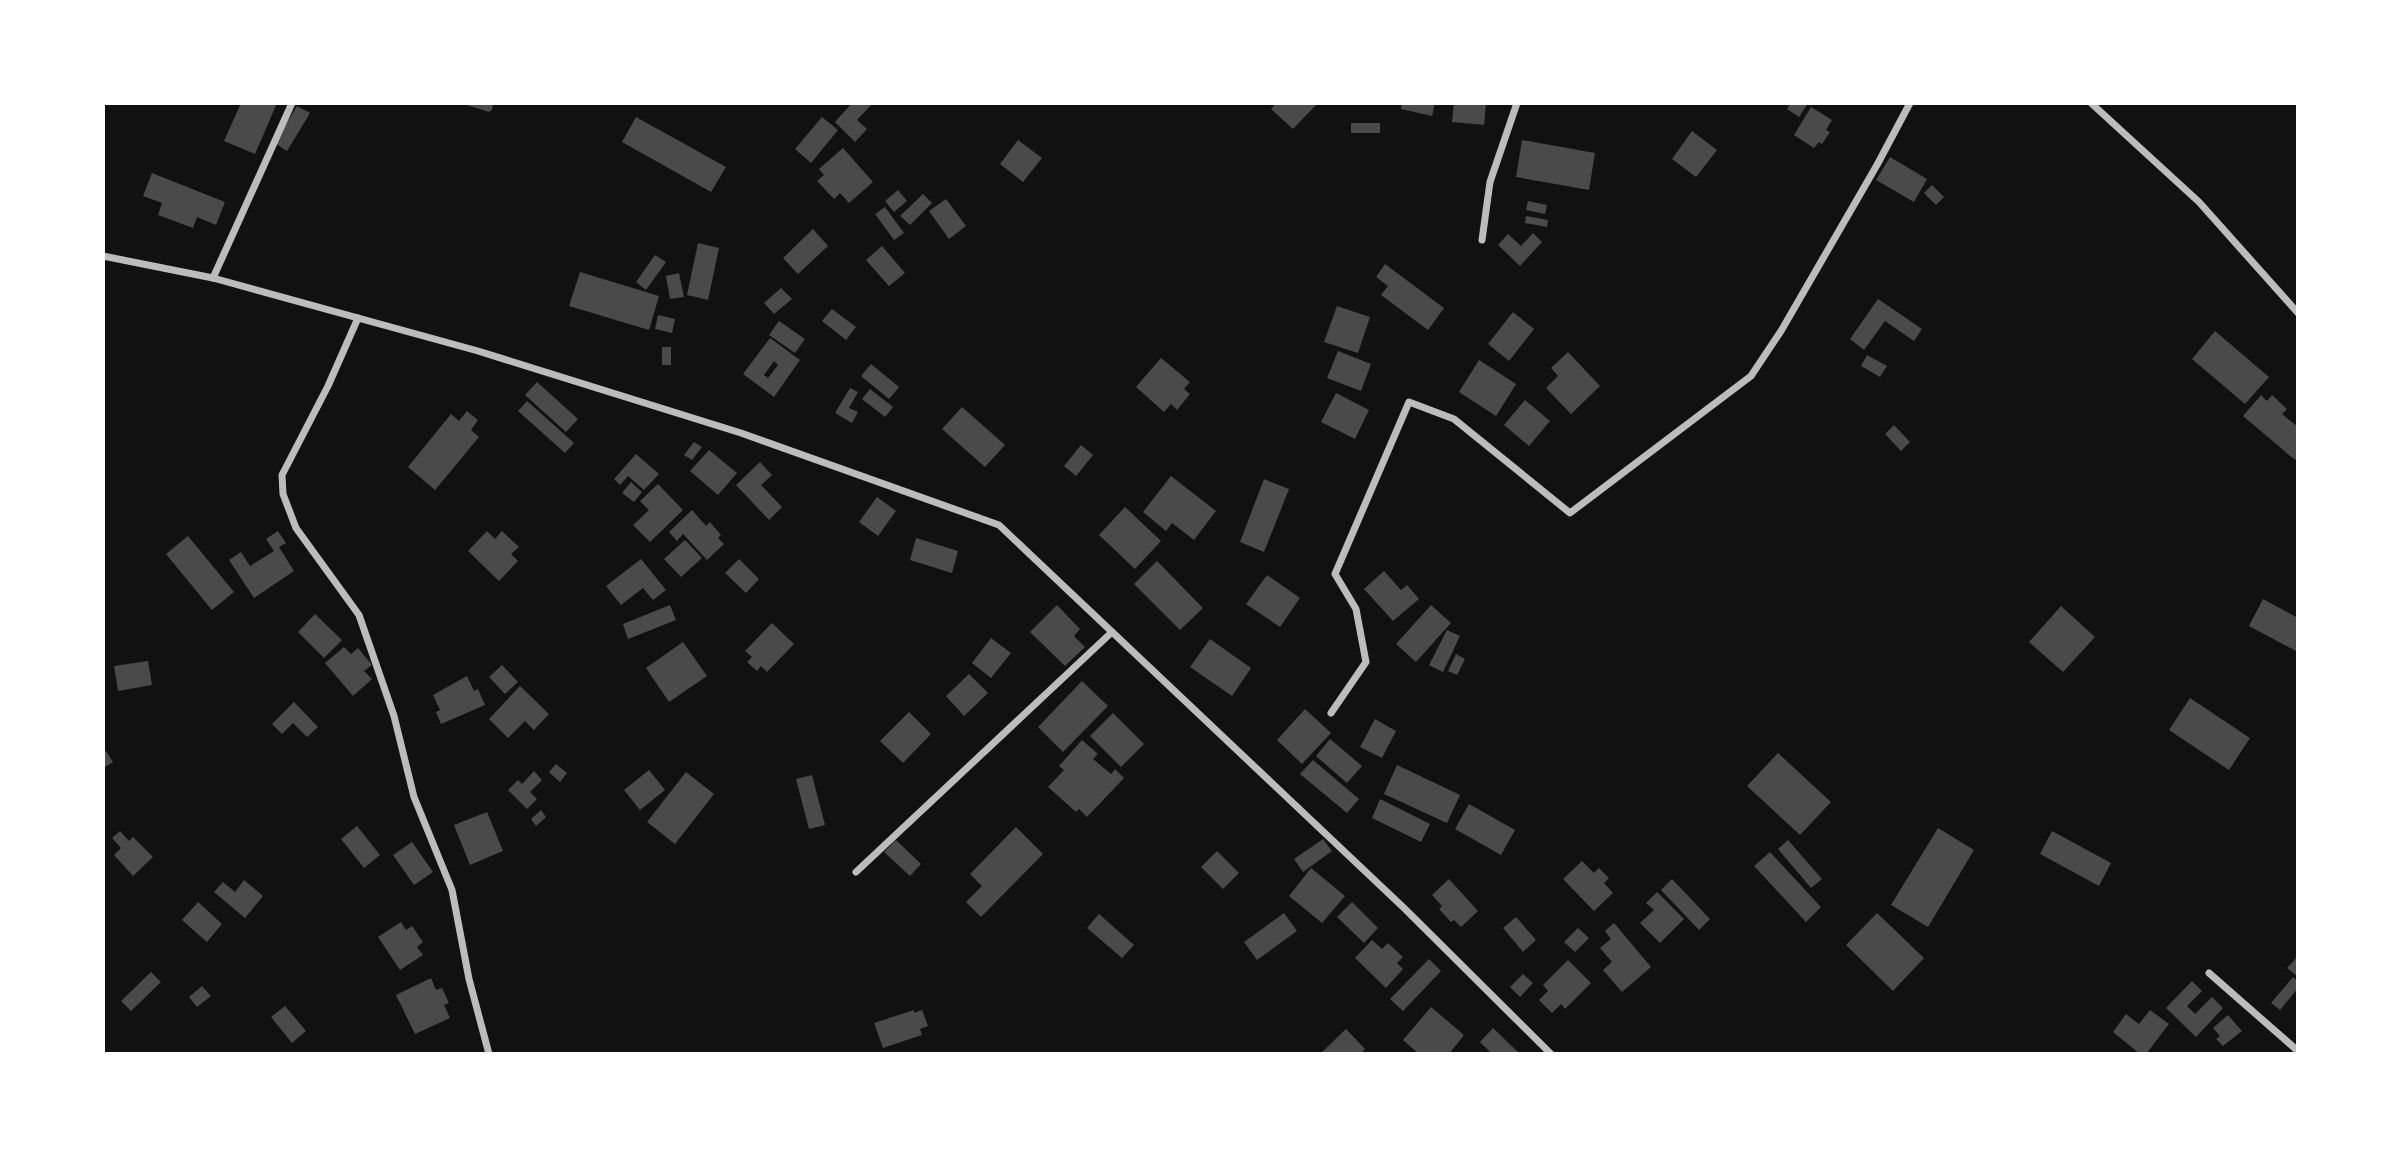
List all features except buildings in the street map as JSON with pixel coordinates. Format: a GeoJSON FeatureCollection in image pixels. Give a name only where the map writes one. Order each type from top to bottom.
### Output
{"type":"FeatureCollection","features":[{"type":"Feature","properties":{"kind":"street"},"geometry":{"type":"LineString","coordinates":[[213,278],[292,103]]}},
{"type":"Feature","properties":{"kind":"street"},"geometry":{"type":"LineString","coordinates":[[1482,240],[1490,182],[1517,103]]}},
{"type":"Feature","properties":{"kind":"street"},"geometry":{"type":"LineString","coordinates":[[1331,713],[1366,662],[1356,610],[1335,574],[1409,402],[1454,419],[1570,513],[1751,376],[1781,331],[1910,103]]}},
{"type":"Feature","properties":{"kind":"street"},"geometry":{"type":"LineString","coordinates":[[2091,103],[2199,202],[2298,313]]}},
{"type":"Feature","properties":{"kind":"street"},"geometry":{"type":"LineString","coordinates":[[103,256],[213,278],[478,351],[741,433],[999,525],[1404,908],[1551,1054]]}},
{"type":"Feature","properties":{"kind":"street"},"geometry":{"type":"LineString","coordinates":[[358,318],[328,386],[282,475],[283,494],[296,528],[359,615],[394,716],[414,797],[452,890],[469,979],[489,1054]]}},
{"type":"Feature","properties":{"kind":"street"},"geometry":{"type":"LineString","coordinates":[[856,872],[1112,632]]}},
{"type":"Feature","properties":{"kind":"street"},"geometry":{"type":"LineString","coordinates":[[2209,973],[2298,1051]]}}]}
